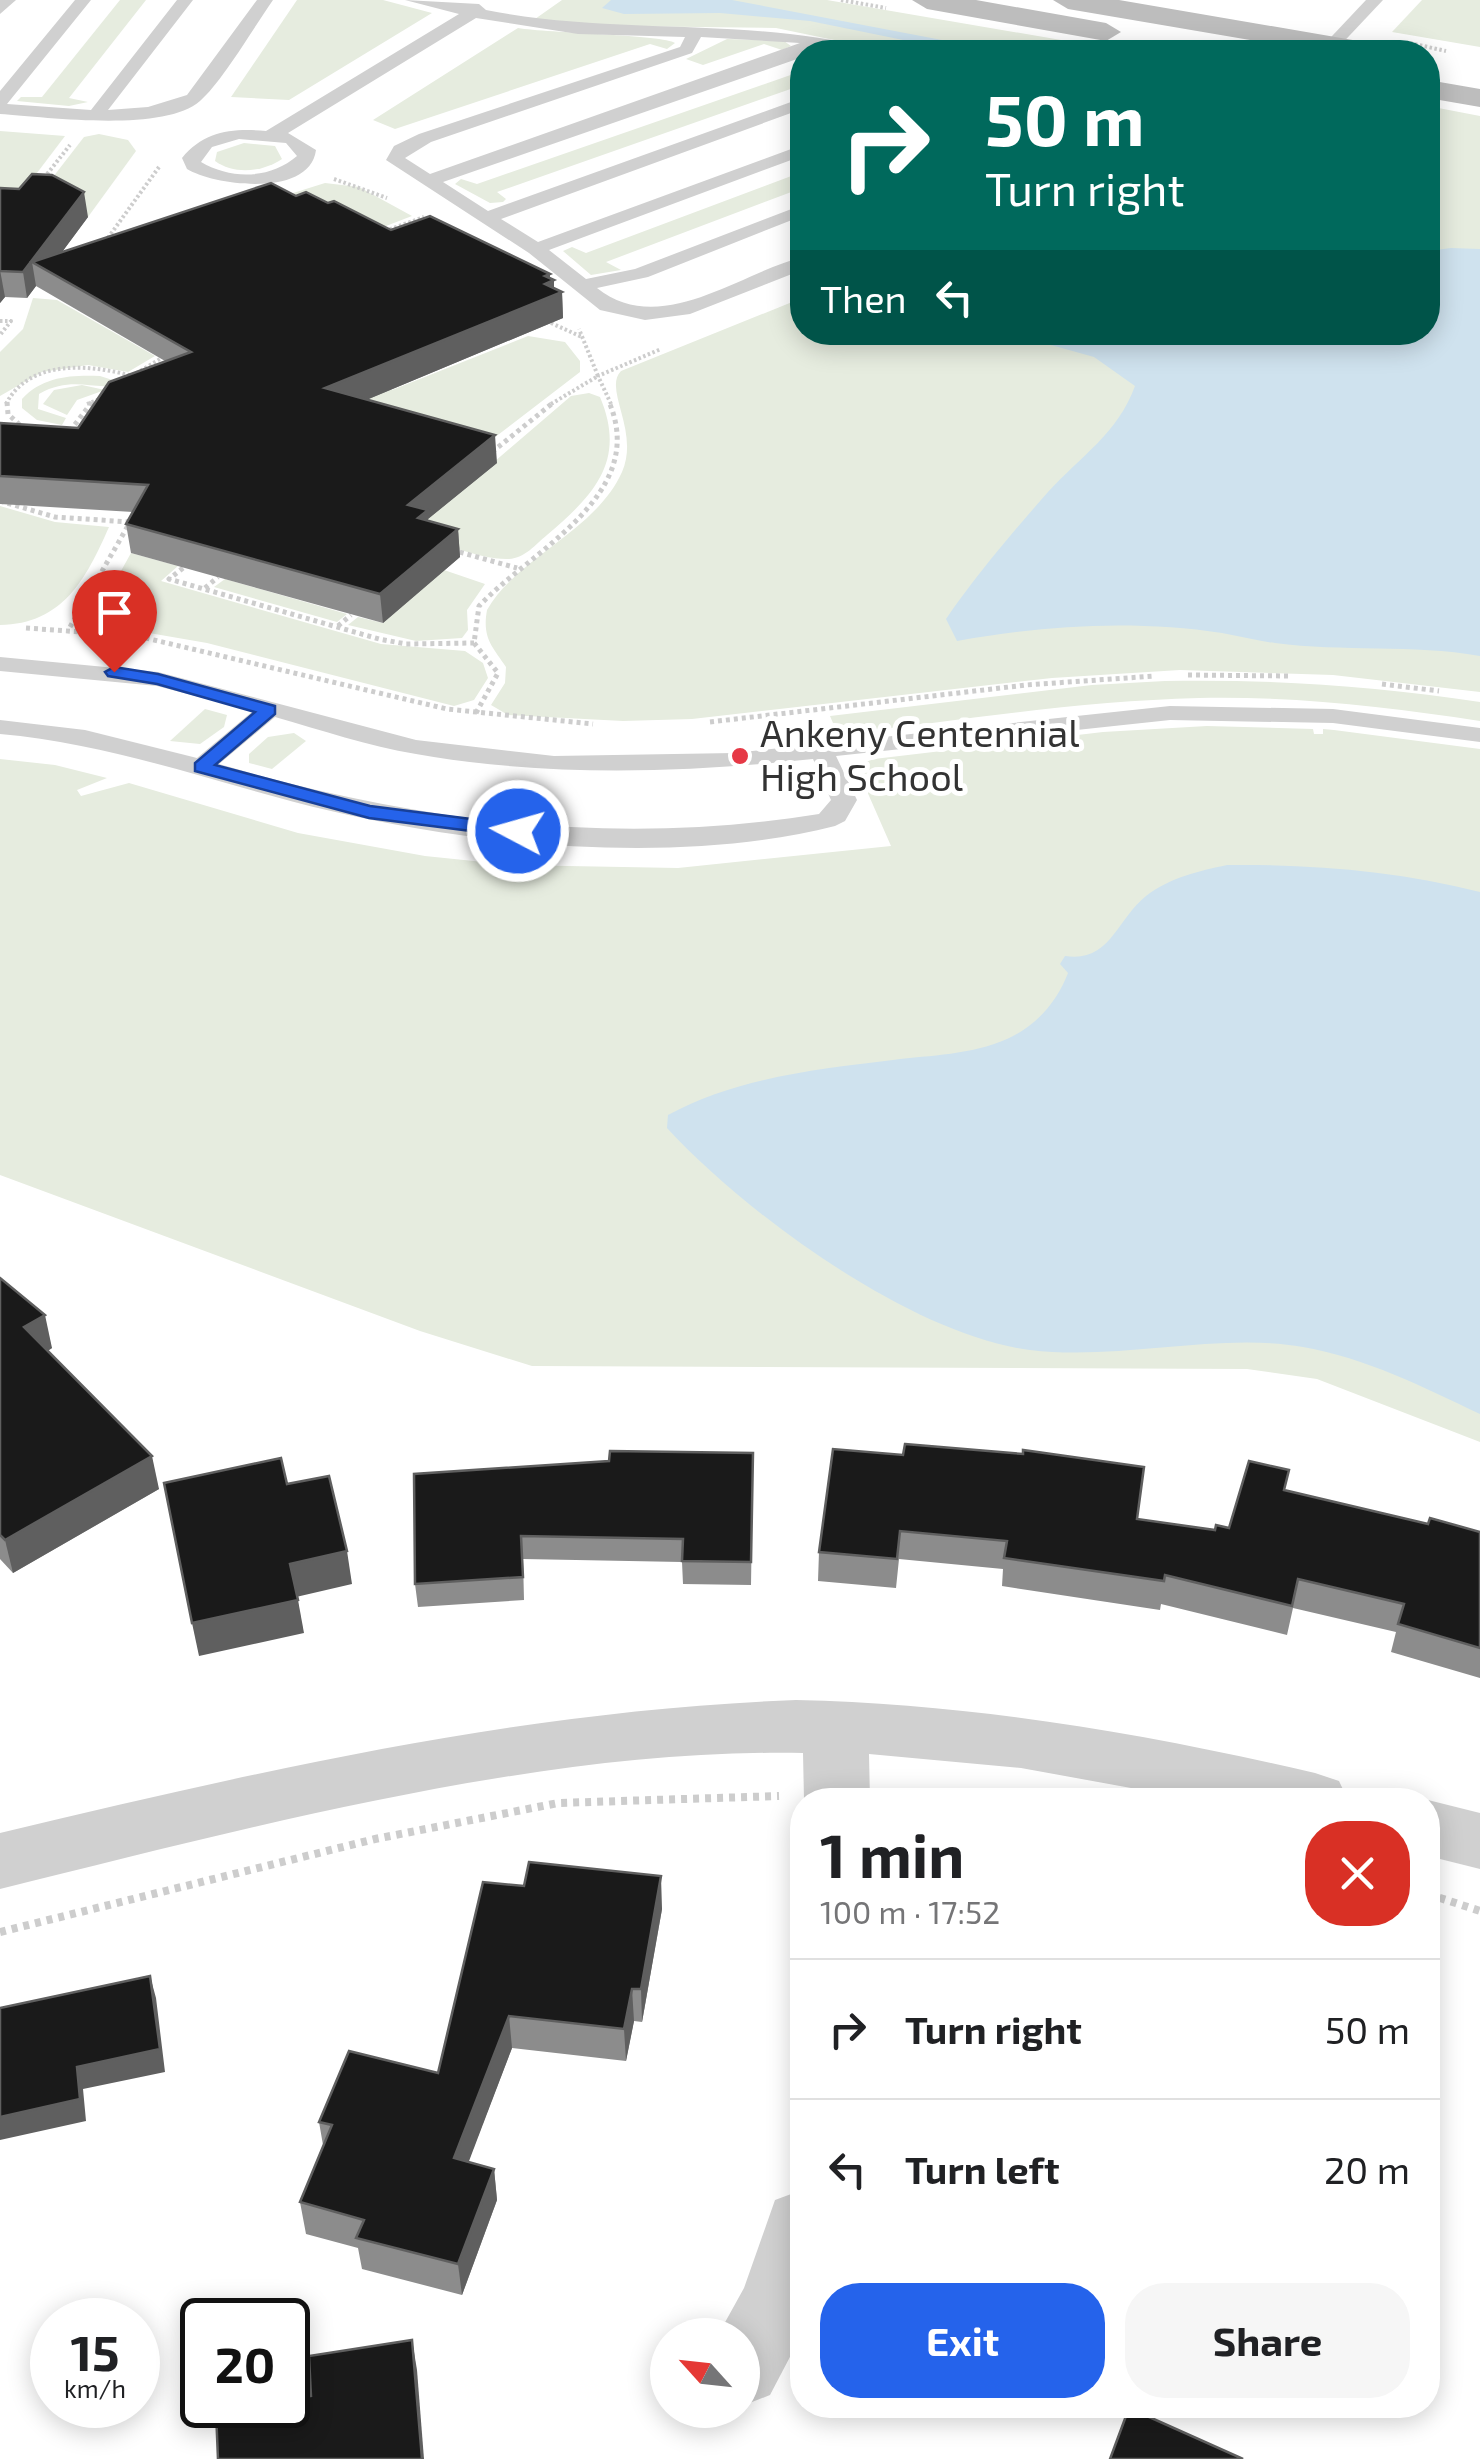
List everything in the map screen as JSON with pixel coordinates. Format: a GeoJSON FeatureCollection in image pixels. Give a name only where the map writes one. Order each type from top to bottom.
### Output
{"type":"FeatureCollection","features":[{"type":"Feature","properties":{"kind":"main road"},"geometry":{"type":"LineString","coordinates":[[926,0],[1154,40]]}},
{"type":"Feature","properties":{"kind":"main road"},"geometry":{"type":"LineString","coordinates":[[1068,0],[1280,40]]}},
{"type":"Feature","properties":{"kind":"main road"},"geometry":{"type":"LineString","coordinates":[[1440,64],[1480,72]]}},
{"type":"Feature","properties":{"kind":"main road"},"geometry":{"type":"LineString","coordinates":[[1440,91],[1480,98]]}},
{"type":"Feature","properties":{"kind":"street"},"geometry":{"type":"LineString","coordinates":[[0,1861],[350,1779],[618,1740],[724,1729],[938,1734],[1079,1752],[1255,1788]]}},
{"type":"Feature","properties":{"kind":"street"},"geometry":{"type":"LineString","coordinates":[[836,1729],[837,1788]]}},
{"type":"Feature","properties":{"kind":"street"},"geometry":{"type":"LineString","coordinates":[[1440,1831],[1480,1840]]}},
{"type":"Feature","properties":{"kind":"street"},"geometry":{"type":"LineString","coordinates":[[760,2335],[779,2301],[790,2265]]}},
{"type":"Feature","properties":{"kind":"lane"},"geometry":{"type":"LineString","coordinates":[[0,9],[8,0]]}},
{"type":"Feature","properties":{"kind":"lane"},"geometry":{"type":"LineString","coordinates":[[0,106],[83,0]]}},
{"type":"Feature","properties":{"kind":"lane"},"geometry":{"type":"LineString","coordinates":[[98,112],[184,0]]}},
{"type":"Feature","properties":{"kind":"lane"},"geometry":{"type":"LineString","coordinates":[[0,106],[157,112],[193,99],[266,0]]}},
{"type":"Feature","properties":{"kind":"lane"},"geometry":{"type":"LineString","coordinates":[[413,0],[602,32],[698,29],[818,40]]}},
{"type":"Feature","properties":{"kind":"lane"},"geometry":{"type":"LineString","coordinates":[[274,134],[302,144],[306,158],[287,171],[252,178],[216,176],[193,165],[191,158],[206,143],[239,134],[274,134],[495,0]]}},
{"type":"Feature","properties":{"kind":"lane"},"geometry":{"type":"LineString","coordinates":[[1337,40],[1375,0]]}},
{"type":"Feature","properties":{"kind":"lane"},"geometry":{"type":"LineString","coordinates":[[698,29],[686,50],[462,124],[400,150],[395,160],[536,249],[621,312],[672,313],[790,268]]}},
{"type":"Feature","properties":{"kind":"lane"},"geometry":{"type":"LineString","coordinates":[[426,182],[790,55]]}},
{"type":"Feature","properties":{"kind":"lane"},"geometry":{"type":"LineString","coordinates":[[488,217],[790,107]]}},
{"type":"Feature","properties":{"kind":"lane"},"geometry":{"type":"LineString","coordinates":[[536,249],[790,154]]}},
{"type":"Feature","properties":{"kind":"lane"},"geometry":{"type":"LineString","coordinates":[[582,286],[642,273],[790,215]]}},
{"type":"Feature","properties":{"kind":"lane"},"geometry":{"type":"LineString","coordinates":[[0,664],[158,679],[415,747],[508,760],[652,765],[822,752],[1108,717],[1230,712],[1332,716],[1480,735]]}},
{"type":"Feature","properties":{"kind":"lane"},"geometry":{"type":"LineString","coordinates":[[201,767],[268,710]]}},
{"type":"Feature","properties":{"kind":"lane"},"geometry":{"type":"LineString","coordinates":[[0,727],[90,737],[386,815],[518,831],[626,836],[748,831],[826,821],[836,816],[844,800],[822,752]]}},
{"type":"Feature","properties":{"kind":"path"},"geometry":{"type":"LineString","coordinates":[[37,186],[70,145]]}},
{"type":"Feature","properties":{"kind":"path"},"geometry":{"type":"LineString","coordinates":[[100,249],[163,162]]}},
{"type":"Feature","properties":{"kind":"path"},"geometry":{"type":"LineString","coordinates":[[330,178],[362,185],[392,201]]}},
{"type":"Feature","properties":{"kind":"path"},"geometry":{"type":"LineString","coordinates":[[408,209],[439,225]]}},
{"type":"Feature","properties":{"kind":"path"},"geometry":{"type":"LineString","coordinates":[[368,237],[424,217]]}},
{"type":"Feature","properties":{"kind":"path"},"geometry":{"type":"LineString","coordinates":[[476,713],[498,673],[474,643],[478,606],[588,507],[616,465],[619,429],[576,320]]}},
{"type":"Feature","properties":{"kind":"path"},"geometry":{"type":"LineString","coordinates":[[0,321],[11,322],[0,335]]}},
{"type":"Feature","properties":{"kind":"path"},"geometry":{"type":"LineString","coordinates":[[551,323],[582,337]]}},
{"type":"Feature","properties":{"kind":"path"},"geometry":{"type":"LineString","coordinates":[[483,459],[556,400],[598,376],[674,344]]}},
{"type":"Feature","properties":{"kind":"path"},"geometry":{"type":"LineString","coordinates":[[132,376],[160,359]]}},
{"type":"Feature","properties":{"kind":"path"},"geometry":{"type":"LineString","coordinates":[[26,430],[8,414],[3,399],[27,381],[59,370],[100,368],[145,383]]}},
{"type":"Feature","properties":{"kind":"path"},"geometry":{"type":"LineString","coordinates":[[64,440],[88,403],[116,393]]}},
{"type":"Feature","properties":{"kind":"path"},"geometry":{"type":"LineString","coordinates":[[73,426],[87,428]]}},
{"type":"Feature","properties":{"kind":"path"},"geometry":{"type":"LineString","coordinates":[[480,445],[496,449]]}},
{"type":"Feature","properties":{"kind":"path"},"geometry":{"type":"LineString","coordinates":[[0,501],[56,516],[130,522]]}},
{"type":"Feature","properties":{"kind":"path"},"geometry":{"type":"LineString","coordinates":[[70,628],[136,512]]}},
{"type":"Feature","properties":{"kind":"path"},"geometry":{"type":"LineString","coordinates":[[443,548],[518,568]]}},
{"type":"Feature","properties":{"kind":"path"},"geometry":{"type":"LineString","coordinates":[[183,568],[169,579],[338,627],[406,644],[474,643]]}},
{"type":"Feature","properties":{"kind":"path"},"geometry":{"type":"LineString","coordinates":[[204,589],[218,577]]}},
{"type":"Feature","properties":{"kind":"path"},"geometry":{"type":"LineString","coordinates":[[338,627],[351,615]]}},
{"type":"Feature","properties":{"kind":"path"},"geometry":{"type":"LineString","coordinates":[[22,628],[70,628],[184,641],[353,687],[476,713],[596,724]]}},
{"type":"Feature","properties":{"kind":"path"},"geometry":{"type":"LineString","coordinates":[[1179,675],[1294,676]]}},
{"type":"Feature","properties":{"kind":"path"},"geometry":{"type":"LineString","coordinates":[[705,722],[1026,686],[1160,676]]}},
{"type":"Feature","properties":{"kind":"path"},"geometry":{"type":"LineString","coordinates":[[1367,682],[1442,691]]}},
{"type":"Feature","properties":{"kind":"path"},"geometry":{"type":"LineString","coordinates":[[0,1932],[375,1839],[558,1803],[790,1799]]}},
{"type":"Feature","properties":{"kind":"path"},"geometry":{"type":"LineString","coordinates":[[1440,1898],[1480,1911]]}},
{"type":"Feature","properties":{"kind":"shaded area"},"geometry":{"type":"Polygon","coordinates":[[[120,0],[146,0],[69,98],[88,102],[69,106],[17,101],[21,97],[42,97],[120,0]]]}},
{"type":"Feature","properties":{"kind":"shaded area"},"geometry":{"type":"Polygon","coordinates":[[[297,0],[383,0],[432,13],[289,100],[231,97],[297,0]]]}},
{"type":"Feature","properties":{"kind":"shaded area"},"geometry":{"type":"Polygon","coordinates":[[[562,0],[827,0],[1061,40],[834,40],[776,28],[612,26],[535,19],[562,0]]]}},
{"type":"Feature","properties":{"kind":"shaded area"},"geometry":{"type":"Polygon","coordinates":[[[1422,0],[1480,0],[1480,47],[1392,32],[1422,0]]]}},
{"type":"Feature","properties":{"kind":"shaded area"},"geometry":{"type":"Polygon","coordinates":[[[518,28],[675,43],[667,49],[650,44],[395,129],[373,120],[518,28]]]}},
{"type":"Feature","properties":{"kind":"shaded area"},"geometry":{"type":"Polygon","coordinates":[[[727,39],[784,41],[790,45],[782,50],[764,44],[703,65],[686,59],[727,39]]]}},
{"type":"Feature","properties":{"kind":"shaded area"},"geometry":{"type":"Polygon","coordinates":[[[790,75],[790,89],[497,192],[506,199],[503,202],[490,203],[455,184],[461,179],[477,184],[790,75]]]}},
{"type":"Feature","properties":{"kind":"shaded area"},"geometry":{"type":"Polygon","coordinates":[[[1440,108],[1480,116],[1480,692],[1333,675],[1180,670],[1052,678],[692,719],[623,721],[508,715],[491,705],[505,683],[506,667],[487,635],[487,610],[517,575],[594,511],[622,472],[627,441],[616,389],[621,371],[790,303],[790,345],[1440,345],[1440,108]]]}},
{"type":"Feature","properties":{"kind":"shaded area"},"geometry":{"type":"Polygon","coordinates":[[[0,131],[65,136],[18,198],[0,203],[0,131]]]}},
{"type":"Feature","properties":{"kind":"shaded area"},"geometry":{"type":"Polygon","coordinates":[[[99,134],[128,140],[136,151],[88,217],[36,199],[84,137],[99,134]]]}},
{"type":"Feature","properties":{"kind":"shaded area"},"geometry":{"type":"Polygon","coordinates":[[[244,143],[275,146],[282,159],[248,170],[215,161],[217,152],[244,143]]]}},
{"type":"Feature","properties":{"kind":"shaded area"},"geometry":{"type":"Polygon","coordinates":[[[790,176],[790,193],[606,262],[621,270],[591,275],[563,251],[572,247],[586,253],[790,176]]]}},
{"type":"Feature","properties":{"kind":"shaded area"},"geometry":{"type":"Polygon","coordinates":[[[325,183],[359,187],[412,216],[334,246],[194,224],[325,183]]]}},
{"type":"Feature","properties":{"kind":"shaded area"},"geometry":{"type":"Polygon","coordinates":[[[33,298],[57,300],[155,356],[128,372],[88,365],[42,372],[0,396],[0,352],[23,329],[33,298]]]}},
{"type":"Feature","properties":{"kind":"shaded area"},"geometry":{"type":"Polygon","coordinates":[[[528,336],[565,342],[580,361],[580,372],[490,441],[359,412],[366,387],[392,390],[528,336]]]}},
{"type":"Feature","properties":{"kind":"shaded area"},"geometry":{"type":"Polygon","coordinates":[[[100,376],[122,383],[64,385],[39,394],[38,409],[66,418],[62,425],[37,420],[22,408],[22,399],[30,391],[49,381],[100,376]]]}},
{"type":"Feature","properties":{"kind":"shaded area"},"geometry":{"type":"Polygon","coordinates":[[[82,385],[105,390],[77,400],[67,415],[43,404],[54,390],[82,385]]]}},
{"type":"Feature","properties":{"kind":"shaded area"},"geometry":{"type":"Polygon","coordinates":[[[589,393],[600,397],[610,440],[601,475],[579,506],[530,550],[515,558],[497,558],[411,533],[571,396],[589,393]]]}},
{"type":"Feature","properties":{"kind":"shaded area"},"geometry":{"type":"Polygon","coordinates":[[[0,506],[55,522],[109,527],[70,595],[40,617],[22,623],[0,625],[0,506]]]}},
{"type":"Feature","properties":{"kind":"shaded area"},"geometry":{"type":"Polygon","coordinates":[[[131,553],[178,566],[161,581],[381,644],[465,651],[483,663],[488,678],[474,700],[454,706],[207,643],[126,629],[110,619],[102,605],[131,553]]]}},
{"type":"Feature","properties":{"kind":"shaded area"},"geometry":{"type":"Polygon","coordinates":[[[444,570],[485,584],[467,610],[468,630],[462,638],[416,641],[348,625],[358,617],[383,623],[444,570]]]}},
{"type":"Feature","properties":{"kind":"shaded area"},"geometry":{"type":"Polygon","coordinates":[[[225,579],[347,614],[337,622],[214,587],[225,579]]]}},
{"type":"Feature","properties":{"kind":"shaded area"},"geometry":{"type":"Polygon","coordinates":[[[1165,681],[1284,683],[1441,696],[1480,702],[1480,721],[1340,704],[1235,698],[1065,707],[843,734],[836,730],[830,716],[1092,685],[1165,681]]]}},
{"type":"Feature","properties":{"kind":"shaded area"},"geometry":{"type":"Polygon","coordinates":[[[205,709],[227,715],[224,727],[200,744],[170,741],[205,709]]]}},
{"type":"Feature","properties":{"kind":"shaded area"},"geometry":{"type":"Polygon","coordinates":[[[1207,726],[1313,729],[1314,734],[1323,734],[1323,729],[1480,749],[1480,1442],[1317,1379],[1247,1369],[532,1366],[420,1331],[0,1175],[0,759],[55,765],[107,778],[77,790],[81,796],[129,783],[298,833],[425,856],[513,865],[678,868],[891,846],[859,773],[863,763],[874,759],[1103,732],[1207,726]]]}},
{"type":"Feature","properties":{"kind":"shaded area"},"geometry":{"type":"Polygon","coordinates":[[[294,733],[306,741],[272,769],[249,763],[249,754],[268,737],[294,733]]]}},
{"type":"Feature","properties":{"kind":"water"},"geometry":{"type":"Polygon","coordinates":[[[611,0],[732,0],[942,40],[903,40],[810,21],[720,13],[624,14],[602,8],[611,0]]]}},
{"type":"Feature","properties":{"kind":"water"},"geometry":{"type":"Polygon","coordinates":[[[1440,249],[1480,249],[1480,656],[1429,650],[1301,646],[1189,629],[1123,626],[1056,628],[957,641],[946,619],[1035,507],[1109,431],[1135,386],[1094,357],[1051,345],[1440,345],[1440,249]]]}},
{"type":"Feature","properties":{"kind":"water"},"geometry":{"type":"Polygon","coordinates":[[[1227,865],[1355,870],[1480,892],[1480,1414],[1372,1366],[1303,1347],[1237,1343],[1064,1352],[1030,1350],[984,1340],[884,1296],[834,1266],[741,1197],[667,1128],[668,1115],[749,1084],[835,1067],[965,1051],[1007,1039],[1036,1020],[1052,1003],[1068,973],[1060,964],[1065,956],[1093,953],[1103,946],[1136,905],[1164,884],[1227,865]]]}},
{"type":"Feature","properties":{"kind":"building"},"geometry":{"type":"Polygon","coordinates":[[[32,174],[52,175],[84,192],[23,272],[0,271],[0,188],[19,189],[32,174]]]}},
{"type":"Feature","properties":{"kind":"building"},"geometry":{"type":"Polygon","coordinates":[[[271,183],[296,196],[306,192],[328,203],[334,201],[391,230],[430,216],[550,274],[545,276],[554,280],[545,284],[562,292],[325,388],[495,435],[408,505],[428,510],[418,518],[458,529],[380,594],[126,524],[148,485],[0,476],[0,423],[78,428],[109,382],[191,352],[32,262],[271,183]]]}},
{"type":"Feature","properties":{"kind":"building"},"geometry":{"type":"Polygon","coordinates":[[[0,1278],[45,1315],[24,1327],[152,1456],[5,1540],[0,1535],[0,1278]]]}},
{"type":"Feature","properties":{"kind":"building"},"geometry":{"type":"Polygon","coordinates":[[[905,1444],[1023,1454],[1023,1450],[1144,1467],[1137,1519],[1215,1530],[1216,1525],[1229,1528],[1249,1461],[1289,1470],[1284,1490],[1428,1524],[1430,1518],[1480,1532],[1480,1648],[1398,1624],[1404,1604],[1298,1579],[1292,1606],[1165,1575],[1164,1581],[1004,1558],[1007,1541],[900,1531],[897,1559],[819,1552],[833,1449],[903,1455],[905,1444]]]}},
{"type":"Feature","properties":{"kind":"building"},"geometry":{"type":"Polygon","coordinates":[[[610,1451],[753,1453],[751,1562],[682,1561],[683,1539],[521,1536],[523,1577],[415,1584],[414,1474],[609,1461],[610,1451]]]}},
{"type":"Feature","properties":{"kind":"building"},"geometry":{"type":"Polygon","coordinates":[[[281,1458],[287,1484],[329,1476],[347,1551],[290,1564],[298,1600],[192,1623],[164,1483],[281,1458]]]}},
{"type":"Feature","properties":{"kind":"building"},"geometry":{"type":"Polygon","coordinates":[[[529,1862],[661,1876],[641,1989],[632,1989],[624,2029],[509,2016],[454,2158],[494,2169],[458,2264],[356,2238],[364,2220],[300,2202],[332,2125],[319,2122],[349,2051],[438,2073],[483,1882],[524,1886],[529,1862]]]}},
{"type":"Feature","properties":{"kind":"building"},"geometry":{"type":"Polygon","coordinates":[[[150,1976],[160,2049],[77,2067],[80,2099],[0,2117],[0,2008],[150,1976]]]}},
{"type":"Feature","properties":{"kind":"building"},"geometry":{"type":"Polygon","coordinates":[[[412,2340],[422,2459],[218,2459],[217,2428],[310,2428],[310,2356],[412,2340]]]}},
{"type":"Feature","properties":{"kind":"building"},"geometry":{"type":"Polygon","coordinates":[[[1125,2418],[1151,2418],[1243,2459],[1110,2459],[1125,2418]]]}},
{"type":"Feature","properties":{"kind":"place","name":"Ankeny Centennial High School"},"geometry":{"type":"Point","coordinates":[740,756]}},
{"type":"Feature","properties":{"kind":"route"},"geometry":{"type":"LineString","coordinates":[[114,672],[158,679],[268,710],[201,767],[369,812],[518,831]]}}]}
